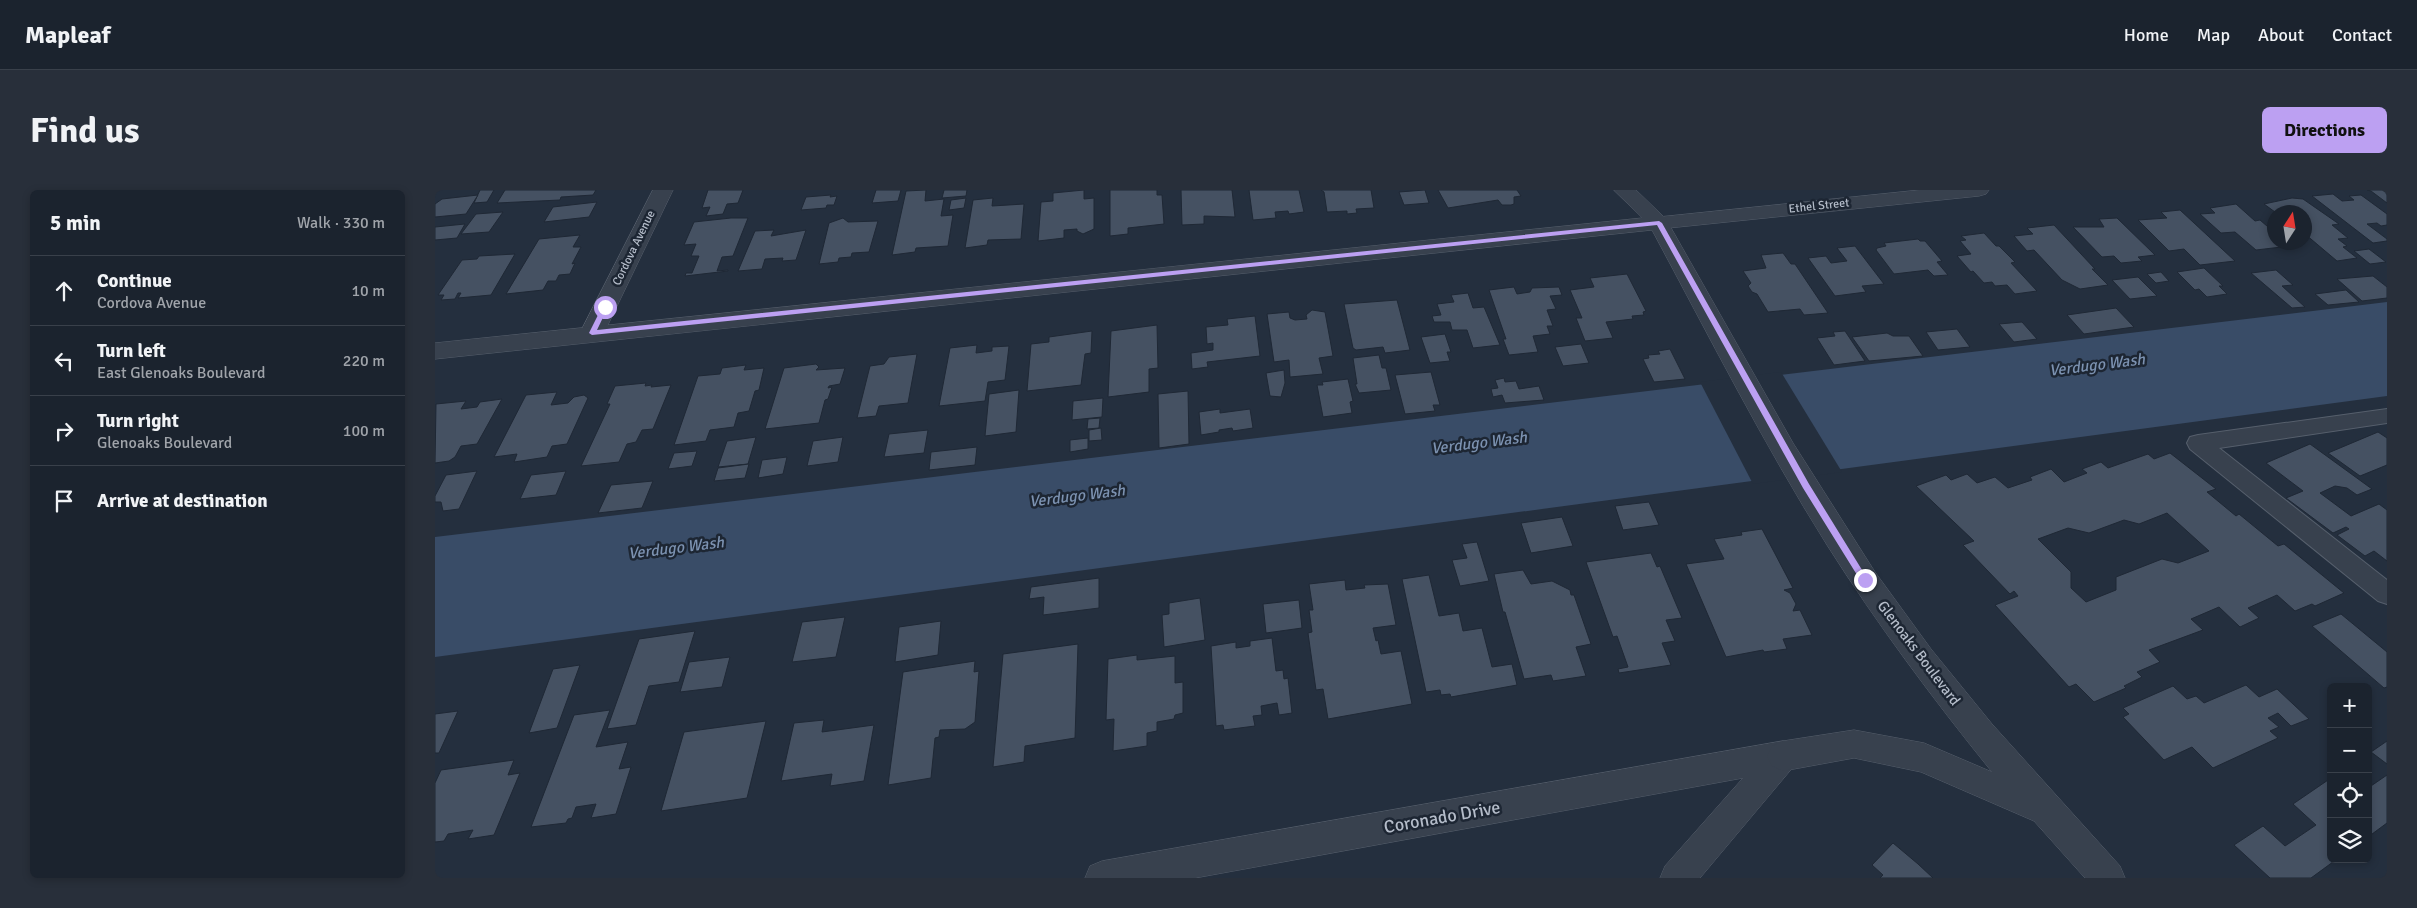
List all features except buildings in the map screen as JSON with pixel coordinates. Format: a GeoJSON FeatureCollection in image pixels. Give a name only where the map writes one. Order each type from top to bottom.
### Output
{"type":"FeatureCollection","features":[{"type":"Feature","properties":{"kind":"street","name":"Cordova Avenue"},"geometry":{"type":"LineString","coordinates":[[592,333],[663,190]]}},
{"type":"Feature","properties":{"kind":"street","name":"Glenoaks Boulevard"},"geometry":{"type":"LineString","coordinates":[[1624,190],[1659,223],[1743,376],[1834,534],[1896,626],[1974,724],[2108,878]]}},
{"type":"Feature","properties":{"kind":"street","name":"Ethel Street"},"geometry":{"type":"LineString","coordinates":[[435,350],[1979,190]]}},
{"type":"Feature","properties":{"kind":"street","name":"Coronado Drive"},"geometry":{"type":"LineString","coordinates":[[1102,878],[1854,744],[1924,758],[2050,812]]}},
{"type":"Feature","properties":{"kind":"street"},"geometry":{"type":"LineString","coordinates":[[1677,878],[1783,756]]}},
{"type":"Feature","properties":{"kind":"lane"},"geometry":{"type":"LineString","coordinates":[[2387,416],[2198,444],[2387,594]]}},
{"type":"Feature","properties":{"kind":"water","name":"Verdugo Wash"},"geometry":{"type":"Polygon","coordinates":[[[2387,302],[2387,396],[435,657],[435,537],[2387,302]]]}},
{"type":"Feature","properties":{"kind":"pier"},"geometry":{"type":"Polygon","coordinates":[[[1781,372],[1842,472],[1753,484],[1700,382],[1781,372]]]}},
{"type":"Feature","properties":{"kind":"route"},"geometry":{"type":"LineString","coordinates":[[605,307],[592,333],[1659,223],[1806,486],[1834,534],[1865,580]]}}]}
